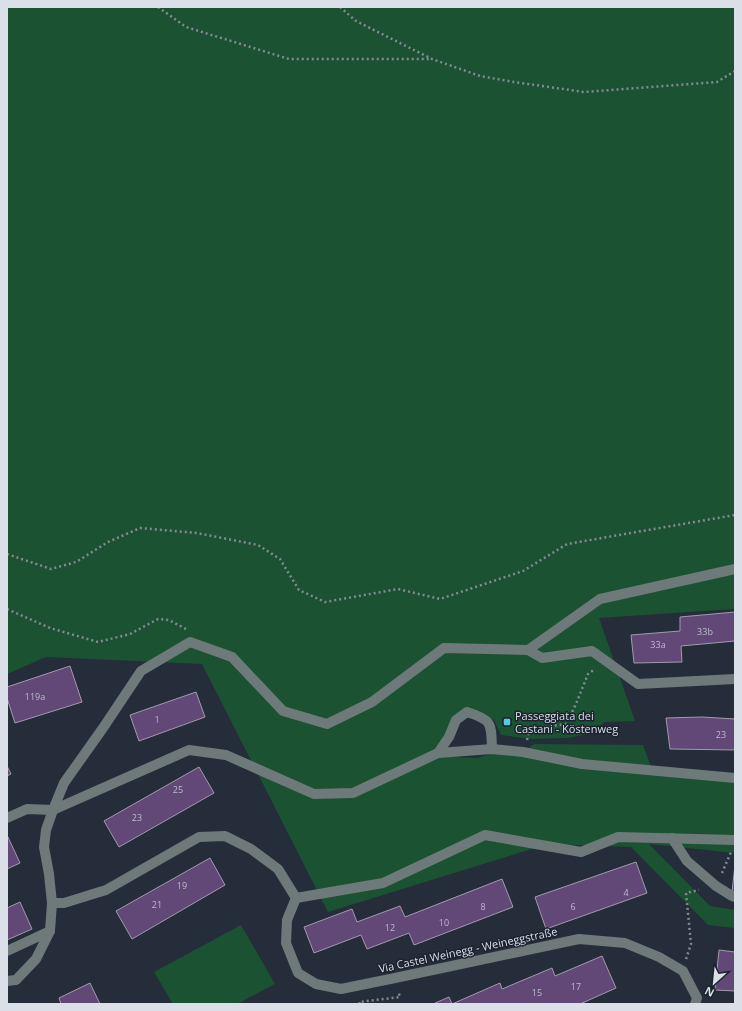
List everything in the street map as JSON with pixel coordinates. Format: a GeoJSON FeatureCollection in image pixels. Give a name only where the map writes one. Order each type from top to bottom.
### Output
{"type":"FeatureCollection","features":[{"type":"Feature","properties":{"kind":"street"},"geometry":{"type":"LineString","coordinates":[[528,650],[600,599],[735,570]]}},
{"type":"Feature","properties":{"kind":"street"},"geometry":{"type":"LineString","coordinates":[[7,981],[16,980],[36,959],[50,931],[52,904],[44,847],[46,830],[64,783],[141,671],[190,642],[232,657],[283,711],[327,724],[372,702],[444,648],[528,650],[542,658],[592,650],[638,684],[735,679]]}},
{"type":"Feature","properties":{"kind":"street"},"geometry":{"type":"LineString","coordinates":[[438,753],[449,736],[456,720],[467,712],[482,716],[490,724],[492,732],[492,749]]}},
{"type":"Feature","properties":{"kind":"street"},"geometry":{"type":"LineString","coordinates":[[7,818],[27,809],[53,810],[189,750],[226,755],[314,794],[353,792],[438,753],[492,749],[524,752],[582,764],[735,778]]}},
{"type":"Feature","properties":{"kind":"street"},"geometry":{"type":"LineString","coordinates":[[52,904],[64,903],[106,890],[199,837],[225,836],[251,849],[278,869],[296,898],[383,883],[485,835],[581,852],[618,837],[735,840]]}},
{"type":"Feature","properties":{"kind":"street"},"geometry":{"type":"LineString","coordinates":[[672,838],[687,861],[716,886],[735,897]]}},
{"type":"Feature","properties":{"kind":"street","name":"Via Castel Weinegg - Weineggstraße"},"geometry":{"type":"LineString","coordinates":[[296,898],[287,920],[286,943],[298,973],[316,984],[341,989],[579,939],[625,943],[659,957],[683,971]]}},
{"type":"Feature","properties":{"kind":"street"},"geometry":{"type":"LineString","coordinates":[[7,951],[50,931]]}},
{"type":"Feature","properties":{"kind":"street"},"geometry":{"type":"LineString","coordinates":[[683,971],[696,1001]]}},
{"type":"Feature","properties":{"kind":"path"},"geometry":{"type":"LineString","coordinates":[[158,7],[186,27],[289,59],[432,59]]}},
{"type":"Feature","properties":{"kind":"path"},"geometry":{"type":"LineString","coordinates":[[340,7],[356,21],[432,59],[480,76],[514,82],[584,92],[717,82],[735,71]]}},
{"type":"Feature","properties":{"kind":"path"},"geometry":{"type":"LineString","coordinates":[[7,554],[50,569],[76,562],[108,542],[140,528],[197,533],[258,545],[280,559],[298,590],[325,602],[398,589],[440,599],[523,571],[568,544],[735,514]]}},
{"type":"Feature","properties":{"kind":"path"},"geometry":{"type":"LineString","coordinates":[[7,609],[50,628],[98,642],[130,634],[158,619],[169,620],[187,630],[190,642]]}},
{"type":"Feature","properties":{"kind":"path"},"geometry":{"type":"LineString","coordinates":[[524,752],[529,732],[538,728],[566,724],[588,674],[608,662]]}},
{"type":"Feature","properties":{"kind":"path"},"geometry":{"type":"LineString","coordinates":[[683,971],[691,944],[686,893],[716,886],[732,851]]}},
{"type":"Feature","properties":{"kind":"path"},"geometry":{"type":"LineString","coordinates":[[360,1004],[359,1002],[400,997],[395,978]]}},
{"type":"Feature","properties":{"kind":"green space"},"geometry":{"type":"Polygon","coordinates":[[[7,7],[735,7],[735,609],[599,618],[635,721],[605,722],[588,734],[567,738],[532,739],[501,735],[494,720],[467,712],[438,753],[452,757],[477,758],[494,753],[523,752],[534,744],[643,745],[651,767],[735,775],[735,853],[649,844],[710,906],[735,910],[735,928],[708,925],[631,847],[548,844],[328,912],[202,664],[46,657],[7,674],[7,7]]]}},
{"type":"Feature","properties":{"kind":"green space"},"geometry":{"type":"Polygon","coordinates":[[[241,925],[275,984],[237,1004],[173,1004],[154,972],[241,925]]]}},
{"type":"Feature","properties":{"kind":"building"},"geometry":{"type":"Polygon","coordinates":[[[735,612],[735,641],[681,646],[682,662],[634,663],[631,635],[680,631],[680,617],[735,612]]]}},
{"type":"Feature","properties":{"kind":"building"},"geometry":{"type":"Polygon","coordinates":[[[70,666],[82,702],[15,723],[7,698],[7,687],[70,666]]]}},
{"type":"Feature","properties":{"kind":"building"},"geometry":{"type":"Polygon","coordinates":[[[196,692],[205,717],[139,741],[130,715],[196,692]]]}},
{"type":"Feature","properties":{"kind":"building"},"geometry":{"type":"Polygon","coordinates":[[[702,717],[735,719],[735,750],[670,749],[666,718],[702,717]]]}},
{"type":"Feature","properties":{"kind":"building"},"geometry":{"type":"Polygon","coordinates":[[[7,766],[11,774],[7,776],[7,766]]]}},
{"type":"Feature","properties":{"kind":"building"},"geometry":{"type":"Polygon","coordinates":[[[199,767],[214,793],[119,847],[104,821],[199,767]]]}},
{"type":"Feature","properties":{"kind":"building"},"geometry":{"type":"Polygon","coordinates":[[[7,835],[20,863],[7,869],[7,835]]]}},
{"type":"Feature","properties":{"kind":"building"},"geometry":{"type":"Polygon","coordinates":[[[210,858],[225,885],[132,939],[116,911],[210,858]]]}},
{"type":"Feature","properties":{"kind":"building"},"geometry":{"type":"Polygon","coordinates":[[[636,862],[647,893],[546,929],[535,897],[636,862]]]}},
{"type":"Feature","properties":{"kind":"building"},"geometry":{"type":"Polygon","coordinates":[[[735,865],[735,892],[732,892],[735,865]]]}},
{"type":"Feature","properties":{"kind":"building"},"geometry":{"type":"Polygon","coordinates":[[[502,879],[513,907],[414,945],[409,933],[367,949],[361,935],[314,953],[304,927],[352,909],[357,922],[400,906],[405,917],[502,879]]]}},
{"type":"Feature","properties":{"kind":"building"},"geometry":{"type":"Polygon","coordinates":[[[20,902],[32,929],[7,940],[7,908],[20,902]]]}},
{"type":"Feature","properties":{"kind":"building"},"geometry":{"type":"Polygon","coordinates":[[[719,950],[735,952],[735,991],[715,990],[719,950]]]}},
{"type":"Feature","properties":{"kind":"building"},"geometry":{"type":"Polygon","coordinates":[[[602,956],[616,988],[580,1004],[452,1004],[500,983],[502,989],[552,968],[555,976],[602,956]]]}},
{"type":"Feature","properties":{"kind":"building"},"geometry":{"type":"Polygon","coordinates":[[[90,983],[100,1004],[61,1004],[59,998],[90,983]]]}},
{"type":"Feature","properties":{"kind":"building"},"geometry":{"type":"Polygon","coordinates":[[[449,997],[452,1004],[433,1004],[449,997]]]}},
{"type":"Feature","properties":{"kind":"place","name":"Passeggiata dei Castani - Köstenweg"},"geometry":{"type":"Point","coordinates":[507,722]}}]}
